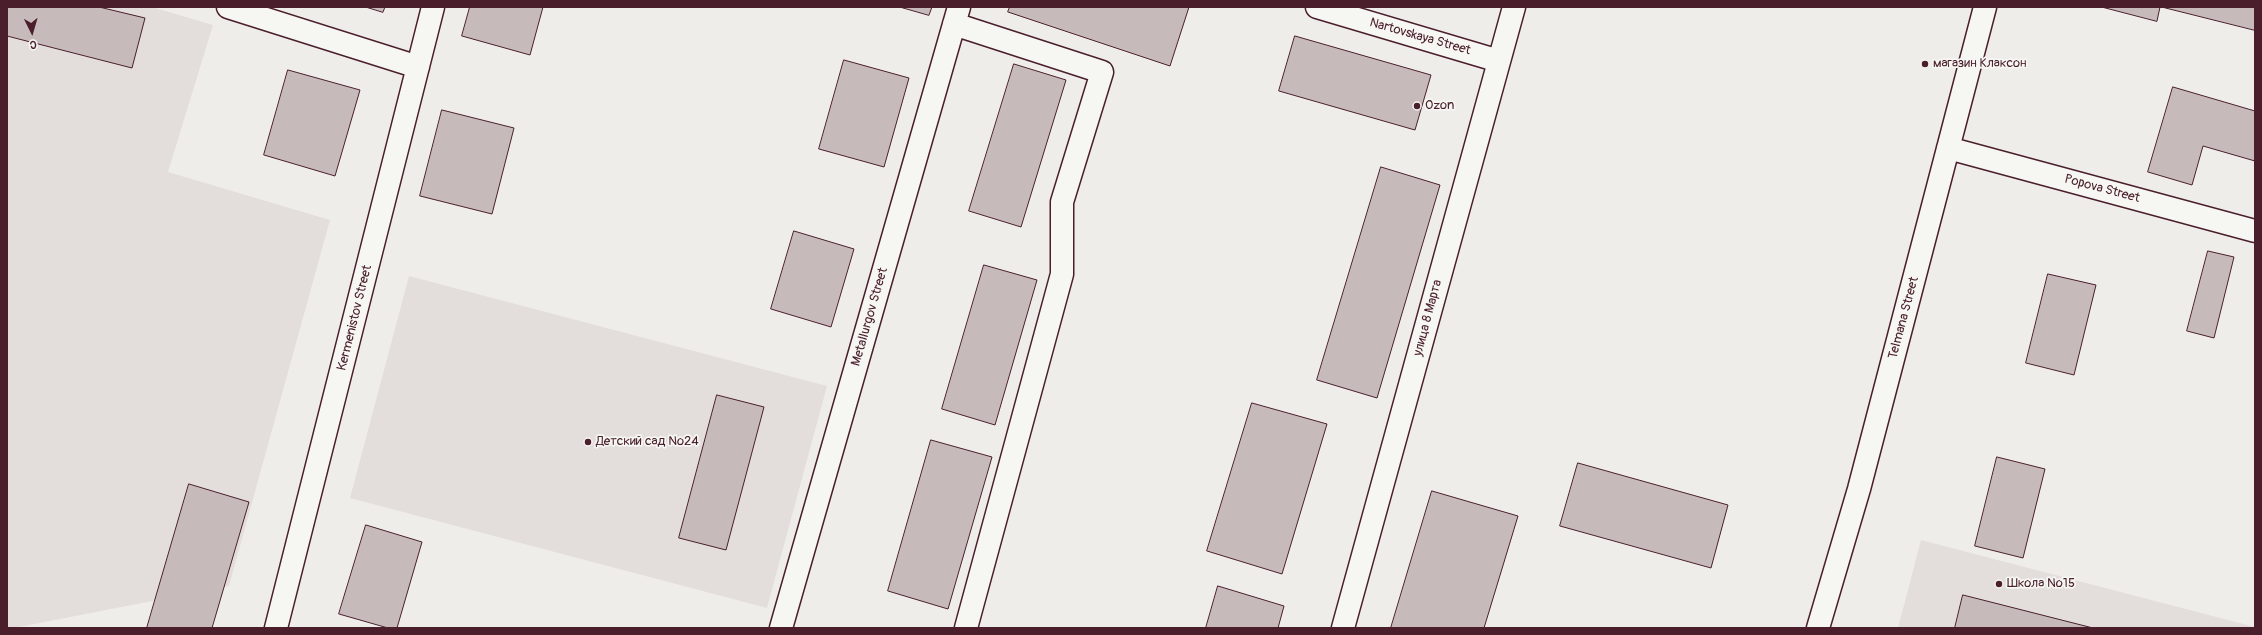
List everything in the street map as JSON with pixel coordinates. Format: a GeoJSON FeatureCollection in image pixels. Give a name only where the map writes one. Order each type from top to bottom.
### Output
{"type":"FeatureCollection","features":[{"type":"Feature","properties":{"kind":"street"},"geometry":{"type":"LineString","coordinates":[[228,7],[418,67]]}},
{"type":"Feature","properties":{"kind":"street","name":"Kermenistov Street"},"geometry":{"type":"LineString","coordinates":[[276,628],[433,7]]}},
{"type":"Feature","properties":{"kind":"street","name":"Nartovskaya Street"},"geometry":{"type":"LineString","coordinates":[[1317,7],[1499,61]]}},
{"type":"Feature","properties":{"kind":"street","name":"улица 8 Марта"},"geometry":{"type":"LineString","coordinates":[[1343,628],[1514,7]]}},
{"type":"Feature","properties":{"kind":"street","name":"Telmana Street"},"geometry":{"type":"LineString","coordinates":[[1818,628],[1859,489],[1985,7]]}},
{"type":"Feature","properties":{"kind":"street"},"geometry":{"type":"LineString","coordinates":[[956,16],[1102,72],[1062,202],[1062,274],[966,628]]}},
{"type":"Feature","properties":{"kind":"street","name":"Metallurgov Street"},"geometry":{"type":"LineString","coordinates":[[781,628],[956,16]]}},
{"type":"Feature","properties":{"kind":"street","name":"Popova Street"},"geometry":{"type":"LineString","coordinates":[[1948,148],[2255,231]]}},
{"type":"Feature","properties":{"kind":"shaded area"},"geometry":{"type":"Polygon","coordinates":[[[7,7],[152,7],[213,25],[168,172],[330,220],[229,586],[14,628],[7,628],[7,7]]]}},
{"type":"Feature","properties":{"kind":"shaded area","name":"Детский сад №24"},"geometry":{"type":"Polygon","coordinates":[[[409,276],[827,386],[767,608],[350,498],[409,276]]]}},
{"type":"Feature","properties":{"kind":"shaded area","name":"Школа №15"},"geometry":{"type":"Polygon","coordinates":[[[1921,540],[2255,627],[2255,628],[1898,628],[1921,540]]]}},
{"type":"Feature","properties":{"kind":"building"},"geometry":{"type":"Polygon","coordinates":[[[7,7],[99,7],[145,18],[132,68],[7,36],[7,7]]]}},
{"type":"Feature","properties":{"kind":"building"},"geometry":{"type":"Polygon","coordinates":[[[366,7],[385,7],[383,12],[366,7]]]}},
{"type":"Feature","properties":{"kind":"building"},"geometry":{"type":"Polygon","coordinates":[[[470,7],[543,7],[530,55],[462,36],[470,7]]]}},
{"type":"Feature","properties":{"kind":"building"},"geometry":{"type":"Polygon","coordinates":[[[900,7],[932,7],[929,15],[900,7]]]}},
{"type":"Feature","properties":{"kind":"building"},"geometry":{"type":"Polygon","coordinates":[[[1010,7],[1189,7],[1170,66],[1008,12],[1010,7]]]}},
{"type":"Feature","properties":{"kind":"building"},"geometry":{"type":"Polygon","coordinates":[[[2102,7],[2160,7],[2157,21],[2102,7]]]}},
{"type":"Feature","properties":{"kind":"building"},"geometry":{"type":"Polygon","coordinates":[[[2162,7],[2255,7],[2255,30],[2162,7]]]}},
{"type":"Feature","properties":{"kind":"building"},"geometry":{"type":"Polygon","coordinates":[[[1295,36],[1431,75],[1415,130],[1279,91],[1295,36]]]}},
{"type":"Feature","properties":{"kind":"building"},"geometry":{"type":"Polygon","coordinates":[[[844,60],[909,78],[884,167],[819,149],[844,60]]]}},
{"type":"Feature","properties":{"kind":"building"},"geometry":{"type":"Polygon","coordinates":[[[1014,64],[1066,80],[1021,227],[969,211],[1014,64]]]}},
{"type":"Feature","properties":{"kind":"building"},"geometry":{"type":"Polygon","coordinates":[[[288,70],[360,90],[335,176],[264,155],[288,70]]]}},
{"type":"Feature","properties":{"kind":"building"},"geometry":{"type":"Polygon","coordinates":[[[2173,87],[2255,111],[2255,161],[2203,146],[2192,185],[2148,172],[2173,87]]]}},
{"type":"Feature","properties":{"kind":"building"},"geometry":{"type":"Polygon","coordinates":[[[442,110],[514,128],[492,214],[420,196],[442,110]]]}},
{"type":"Feature","properties":{"kind":"building"},"geometry":{"type":"Polygon","coordinates":[[[1381,167],[1440,185],[1377,398],[1317,380],[1381,167]]]}},
{"type":"Feature","properties":{"kind":"building"},"geometry":{"type":"Polygon","coordinates":[[[794,231],[854,249],[831,327],[771,309],[794,231]]]}},
{"type":"Feature","properties":{"kind":"building"},"geometry":{"type":"Polygon","coordinates":[[[2208,251],[2234,257],[2214,338],[2187,331],[2208,251]]]}},
{"type":"Feature","properties":{"kind":"building"},"geometry":{"type":"Polygon","coordinates":[[[984,265],[1037,280],[995,425],[942,409],[984,265]]]}},
{"type":"Feature","properties":{"kind":"building"},"geometry":{"type":"Polygon","coordinates":[[[2048,274],[2096,285],[2074,375],[2026,363],[2048,274]]]}},
{"type":"Feature","properties":{"kind":"building"},"geometry":{"type":"Polygon","coordinates":[[[717,395],[764,407],[726,550],[679,538],[717,395]]]}},
{"type":"Feature","properties":{"kind":"building"},"geometry":{"type":"Polygon","coordinates":[[[1252,403],[1327,424],[1282,574],[1207,551],[1252,403]]]}},
{"type":"Feature","properties":{"kind":"building"},"geometry":{"type":"Polygon","coordinates":[[[931,440],[992,457],[948,609],[888,591],[931,440]]]}},
{"type":"Feature","properties":{"kind":"building"},"geometry":{"type":"Polygon","coordinates":[[[1997,457],[2045,469],[2023,558],[1975,546],[1997,457]]]}},
{"type":"Feature","properties":{"kind":"building"},"geometry":{"type":"Polygon","coordinates":[[[1578,463],[1728,505],[1711,568],[1560,526],[1578,463]]]}},
{"type":"Feature","properties":{"kind":"building"},"geometry":{"type":"Polygon","coordinates":[[[189,484],[249,502],[212,628],[147,628],[189,484]]]}},
{"type":"Feature","properties":{"kind":"building"},"geometry":{"type":"Polygon","coordinates":[[[1432,491],[1518,516],[1484,628],[1391,628],[1432,491]]]}},
{"type":"Feature","properties":{"kind":"building"},"geometry":{"type":"Polygon","coordinates":[[[366,525],[422,542],[397,628],[388,628],[339,614],[366,525]]]}},
{"type":"Feature","properties":{"kind":"building"},"geometry":{"type":"Polygon","coordinates":[[[1218,586],[1284,606],[1278,628],[1206,628],[1218,586]]]}},
{"type":"Feature","properties":{"kind":"building"},"geometry":{"type":"Polygon","coordinates":[[[1963,595],[2093,628],[1955,628],[1963,595]]]}},
{"type":"Feature","properties":{"kind":"place","name":"магазин Клаксон"},"geometry":{"type":"Point","coordinates":[1925,64]}},
{"type":"Feature","properties":{"kind":"place","name":"Ozon"},"geometry":{"type":"Point","coordinates":[1417,106]}},
{"type":"Feature","properties":{"kind":"place","name":"Детский сад №24"},"geometry":{"type":"Point","coordinates":[588,442]}},
{"type":"Feature","properties":{"kind":"place","name":"Школа №15"},"geometry":{"type":"Point","coordinates":[1999,584]}}]}
